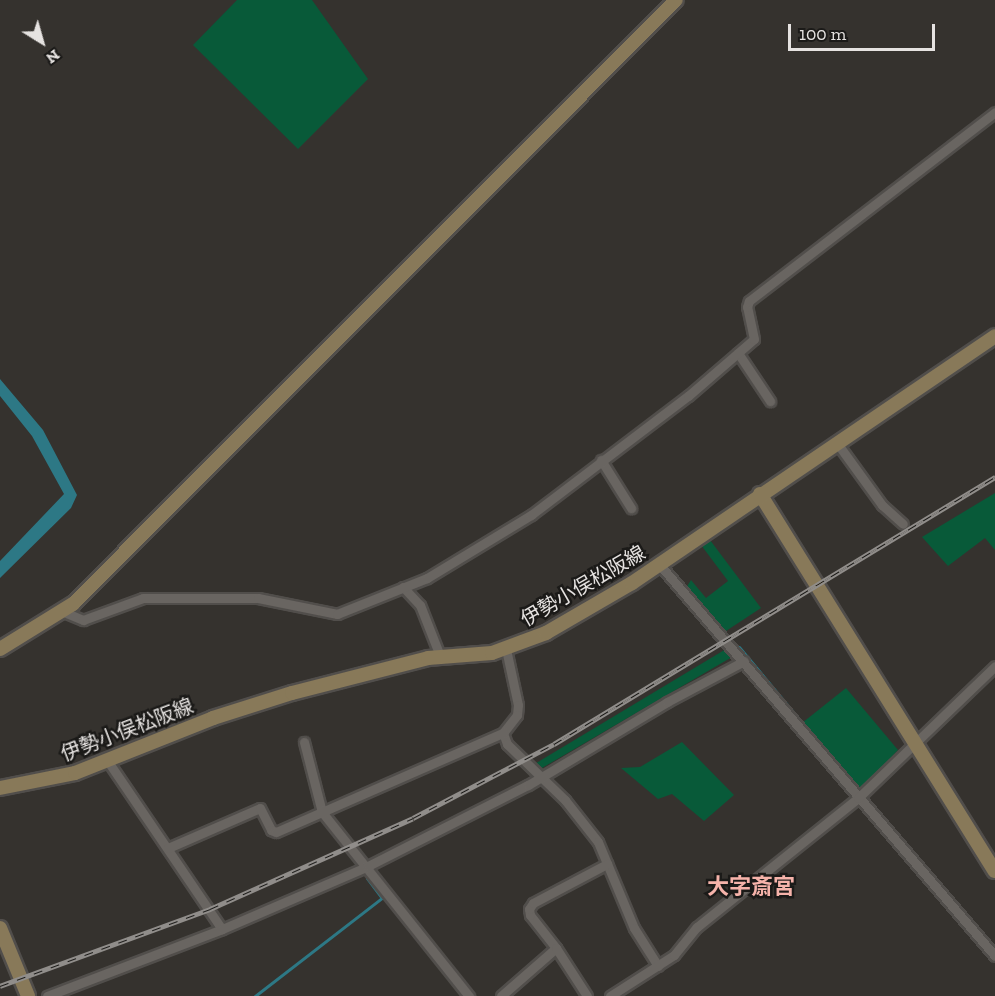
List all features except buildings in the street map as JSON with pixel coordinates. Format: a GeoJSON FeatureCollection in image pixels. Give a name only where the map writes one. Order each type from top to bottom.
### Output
{"type":"FeatureCollection","features":[{"type":"Feature","properties":{"kind":"street"},"geometry":{"type":"LineString","coordinates":[[0,649],[63,612],[676,0]]}},
{"type":"Feature","properties":{"kind":"street"},"geometry":{"type":"LineString","coordinates":[[63,612],[83,620],[143,598],[258,598],[337,614],[427,578],[477,550],[531,515],[688,396],[754,339],[747,307],[749,301],[995,112]]}},
{"type":"Feature","properties":{"kind":"street","name":"伊勢小俣松阪線"},"geometry":{"type":"LineString","coordinates":[[0,788],[56,779],[270,700],[440,657],[506,650],[585,612],[995,336]]}},
{"type":"Feature","properties":{"kind":"street"},"geometry":{"type":"LineString","coordinates":[[738,353],[770,401]]}},
{"type":"Feature","properties":{"kind":"street"},"geometry":{"type":"LineString","coordinates":[[837,442],[882,506],[903,524]]}},
{"type":"Feature","properties":{"kind":"street"},"geometry":{"type":"LineString","coordinates":[[601,460],[631,508]]}},
{"type":"Feature","properties":{"kind":"street"},"geometry":{"type":"LineString","coordinates":[[760,494],[995,871]]}},
{"type":"Feature","properties":{"kind":"street"},"geometry":{"type":"LineString","coordinates":[[659,564],[995,956]]}},
{"type":"Feature","properties":{"kind":"street"},"geometry":{"type":"LineString","coordinates":[[403,587],[420,605],[440,657]]}},
{"type":"Feature","properties":{"kind":"street"},"geometry":{"type":"LineString","coordinates":[[168,848],[260,808],[271,830],[276,832],[503,733],[517,715],[518,705],[506,650]]}},
{"type":"Feature","properties":{"kind":"street"},"geometry":{"type":"LineString","coordinates":[[47,996],[222,929],[368,866],[538,777],[744,661]]}},
{"type":"Feature","properties":{"kind":"street"},"geometry":{"type":"LineString","coordinates":[[610,996],[674,955],[697,927],[858,798],[995,666]]}},
{"type":"Feature","properties":{"kind":"street"},"geometry":{"type":"LineString","coordinates":[[503,733],[507,744],[538,777],[566,800],[598,842],[634,928],[658,966]]}},
{"type":"Feature","properties":{"kind":"street"},"geometry":{"type":"LineString","coordinates":[[304,742],[322,812],[368,866],[468,996]]}},
{"type":"Feature","properties":{"kind":"street"},"geometry":{"type":"LineString","coordinates":[[107,760],[222,929]]}},
{"type":"Feature","properties":{"kind":"street"},"geometry":{"type":"LineString","coordinates":[[587,996],[530,915],[533,903],[607,864]]}},
{"type":"Feature","properties":{"kind":"street"},"geometry":{"type":"LineString","coordinates":[[0,928],[28,996]]}},
{"type":"Feature","properties":{"kind":"street"},"geometry":{"type":"LineString","coordinates":[[501,996],[555,948]]}},
{"type":"Feature","properties":{"kind":"green space"},"geometry":{"type":"Polygon","coordinates":[[[237,0],[312,0],[368,79],[298,149],[193,45],[237,0]]]}},
{"type":"Feature","properties":{"kind":"green space"},"geometry":{"type":"Polygon","coordinates":[[[995,493],[995,550],[985,538],[948,566],[922,537],[995,493]]]}},
{"type":"Feature","properties":{"kind":"green space"},"geometry":{"type":"Polygon","coordinates":[[[707,536],[761,608],[726,631],[686,588],[691,580],[706,598],[728,581],[701,545],[707,536]]]}},
{"type":"Feature","properties":{"kind":"green space"},"geometry":{"type":"Polygon","coordinates":[[[726,649],[732,657],[542,768],[533,765],[726,649]]]}},
{"type":"Feature","properties":{"kind":"green space"},"geometry":{"type":"Polygon","coordinates":[[[846,688],[898,750],[859,792],[802,723],[846,688]]]}},
{"type":"Feature","properties":{"kind":"green space"},"geometry":{"type":"Polygon","coordinates":[[[682,742],[734,795],[704,821],[672,794],[658,799],[621,768],[640,767],[682,742]]]}},
{"type":"Feature","properties":{"kind":"water"},"geometry":{"type":"Polygon","coordinates":[[[0,379],[43,430],[77,495],[71,508],[0,578],[0,561],[64,494],[32,436],[0,396],[0,379]]]}},
{"type":"Feature","properties":{"kind":"waterway"},"geometry":{"type":"LineString","coordinates":[[739,647],[799,719]]}},
{"type":"Feature","properties":{"kind":"waterway"},"geometry":{"type":"LineString","coordinates":[[255,996],[382,898],[367,878]]}},
{"type":"Feature","properties":{"kind":"railway"},"geometry":{"type":"LineString","coordinates":[[0,986],[210,909],[413,818],[554,744],[995,477]]}},
{"type":"Feature","properties":{"kind":"district","name":"大字斎宮"},"geometry":{"type":"Point","coordinates":[751,887]}}]}
